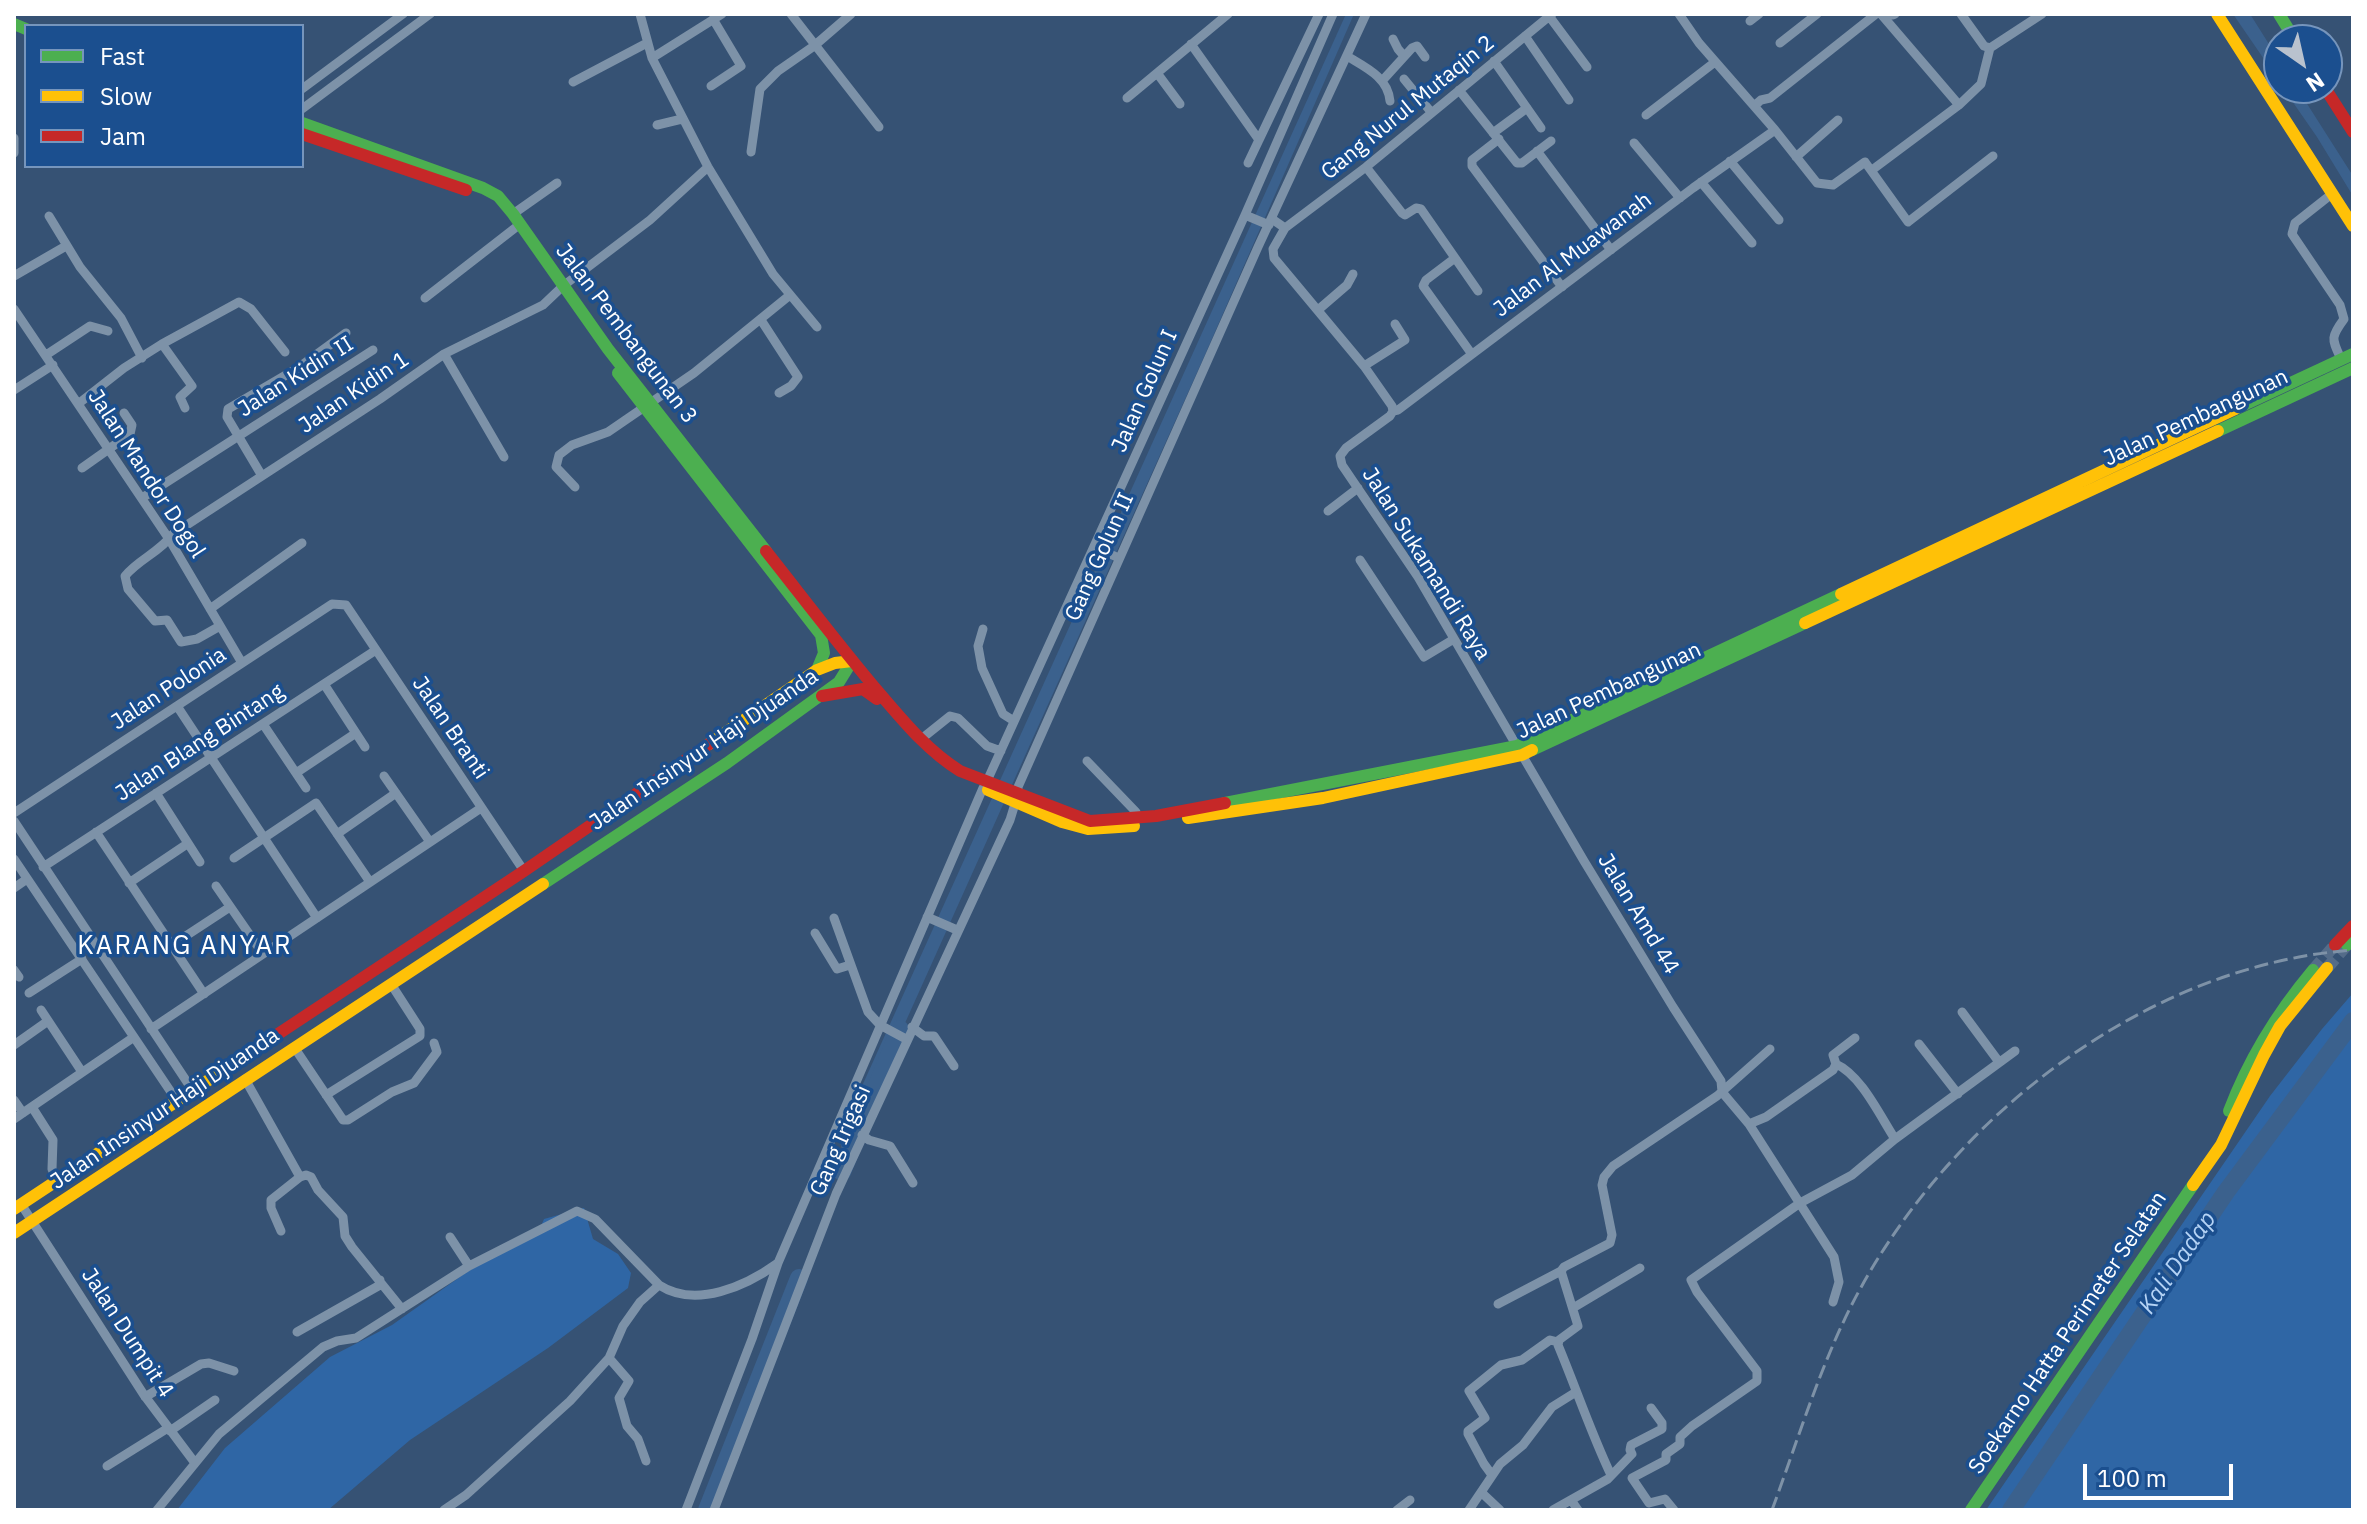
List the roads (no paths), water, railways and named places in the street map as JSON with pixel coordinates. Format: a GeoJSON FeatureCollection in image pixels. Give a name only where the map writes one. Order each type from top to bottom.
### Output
{"type":"FeatureCollection","features":[{"type":"Feature","properties":{"kind":"main road"},"geometry":{"type":"LineString","coordinates":[[2217,14],[2353,226]]}},
{"type":"Feature","properties":{"kind":"main road"},"geometry":{"type":"LineString","coordinates":[[14,24],[23,33]]}},
{"type":"Feature","properties":{"kind":"main road"},"geometry":{"type":"LineString","coordinates":[[2335,104],[2353,132]]}},
{"type":"Feature","properties":{"kind":"main road","name":"Jalan Pembangunan 3"},"geometry":{"type":"LineString","coordinates":[[304,124],[498,196],[513,214],[560,289]]}},
{"type":"Feature","properties":{"kind":"main road","name":"Jalan Pembangunan 3"},"geometry":{"type":"LineString","coordinates":[[304,135],[493,201],[617,360],[647,405],[821,635],[826,645],[817,670]]}},
{"type":"Feature","properties":{"kind":"main road","name":"Jalan Pembangunan"},"geometry":{"type":"LineString","coordinates":[[822,696],[867,690],[921,752],[943,768],[1015,797],[1090,821],[1138,819],[1519,750],[2347,357]]}},
{"type":"Feature","properties":{"kind":"main road","name":"Jalan Pembangunan"},"geometry":{"type":"LineString","coordinates":[[1015,797],[1062,822],[1088,829],[1116,829],[1323,798],[1519,750],[2353,368]]}},
{"type":"Feature","properties":{"kind":"main road","name":"Jalan Pembangunan 3"},"geometry":{"type":"LineString","coordinates":[[647,405],[852,661]]}},
{"type":"Feature","properties":{"kind":"main road","name":"Jalan Pembangunan"},"geometry":{"type":"LineString","coordinates":[[852,661],[920,740],[942,760],[987,786]]}},
{"type":"Feature","properties":{"kind":"main road","name":"Jalan Insinyur Haji Djuanda"},"geometry":{"type":"LineString","coordinates":[[17,1207],[413,946],[715,743],[817,670],[852,661]]}},
{"type":"Feature","properties":{"kind":"main road","name":"Jalan Insinyur Haji Djuanda"},"geometry":{"type":"LineString","coordinates":[[14,1233],[727,763],[822,696],[839,682],[852,661]]}},
{"type":"Feature","properties":{"kind":"main road"},"geometry":{"type":"LineString","coordinates":[[715,743],[718,758],[727,763]]}},
{"type":"Feature","properties":{"kind":"main road"},"geometry":{"type":"LineString","coordinates":[[2345,943],[2353,926]]}},
{"type":"Feature","properties":{"kind":"main road"},"geometry":{"type":"LineString","coordinates":[[413,946],[423,963]]}},
{"type":"Feature","properties":{"kind":"main road"},"geometry":{"type":"LineString","coordinates":[[393,958],[404,975]]}},
{"type":"Feature","properties":{"kind":"main road","name":"Soekarno Hatta Perimeter Selatan"},"geometry":{"type":"LineString","coordinates":[[1971,1510],[2225,1137],[2247,1086],[2278,1028],[2327,968]]}},
{"type":"Feature","properties":{"kind":"main road","name":"Soekarno Hatta Perimeter Selatan"},"geometry":{"type":"LineString","coordinates":[[2198,1179],[2252,1055],[2276,1015],[2313,970]]}},
{"type":"Feature","properties":{"kind":"street"},"geometry":{"type":"LineString","coordinates":[[304,88],[404,14],[414,25]]}},
{"type":"Feature","properties":{"kind":"street"},"geometry":{"type":"LineString","coordinates":[[640,14],[652,58],[708,167],[766,263],[817,327]]}},
{"type":"Feature","properties":{"kind":"street"},"geometry":{"type":"LineString","coordinates":[[791,14],[879,127]]}},
{"type":"Feature","properties":{"kind":"street"},"geometry":{"type":"LineString","coordinates":[[751,152],[760,89],[778,71],[814,46],[851,14]]}},
{"type":"Feature","properties":{"kind":"street"},"geometry":{"type":"LineString","coordinates":[[1127,98],[1228,14]]}},
{"type":"Feature","properties":{"kind":"street"},"geometry":{"type":"LineString","coordinates":[[1248,163],[1319,14]]}},
{"type":"Feature","properties":{"kind":"street","name":"Jalan Golun I"},"geometry":{"type":"LineString","coordinates":[[686,1510],[778,1263],[884,1027],[1014,721],[1097,548],[1333,14]]}},
{"type":"Feature","properties":{"kind":"street","name":"Gang Golun II"},"geometry":{"type":"LineString","coordinates":[[1015,797],[1117,558],[1268,222],[1366,14]]}},
{"type":"Feature","properties":{"kind":"street"},"geometry":{"type":"LineString","coordinates":[[1679,14],[1814,182],[1833,185],[1868,166],[1959,105],[1981,84],[1990,48],[2042,14]]}},
{"type":"Feature","properties":{"kind":"street"},"geometry":{"type":"LineString","coordinates":[[1750,21],[1759,14]]}},
{"type":"Feature","properties":{"kind":"street"},"geometry":{"type":"LineString","coordinates":[[1780,43],[1817,14]]}},
{"type":"Feature","properties":{"kind":"street"},"geometry":{"type":"LineString","coordinates":[[1754,106],[1770,98],[1878,14],[1959,105]]}},
{"type":"Feature","properties":{"kind":"street"},"geometry":{"type":"LineString","coordinates":[[1961,14],[1984,46],[1990,48]]}},
{"type":"Feature","properties":{"kind":"street"},"geometry":{"type":"LineString","coordinates":[[304,108],[427,15]]}},
{"type":"Feature","properties":{"kind":"street"},"geometry":{"type":"LineString","coordinates":[[1551,15],[1587,67]]}},
{"type":"Feature","properties":{"kind":"street","name":"Gang Nurul Mutaqin 2"},"geometry":{"type":"LineString","coordinates":[[1285,228],[1366,167],[1551,15]]}},
{"type":"Feature","properties":{"kind":"street"},"geometry":{"type":"LineString","coordinates":[[652,58],[718,17],[741,66],[711,86]]}},
{"type":"Feature","properties":{"kind":"street"},"geometry":{"type":"LineString","coordinates":[[1525,36],[1569,100]]}},
{"type":"Feature","properties":{"kind":"street"},"geometry":{"type":"LineString","coordinates":[[1393,39],[1404,56]]}},
{"type":"Feature","properties":{"kind":"street"},"geometry":{"type":"LineString","coordinates":[[573,82],[647,43]]}},
{"type":"Feature","properties":{"kind":"street"},"geometry":{"type":"LineString","coordinates":[[1191,44],[1259,140]]}},
{"type":"Feature","properties":{"kind":"street"},"geometry":{"type":"LineString","coordinates":[[1382,81],[1417,46],[1425,57]]}},
{"type":"Feature","properties":{"kind":"street"},"geometry":{"type":"LineString","coordinates":[[1347,56],[1382,81],[1389,90],[1390,101]]}},
{"type":"Feature","properties":{"kind":"street"},"geometry":{"type":"LineString","coordinates":[[1494,61],[1541,128]]}},
{"type":"Feature","properties":{"kind":"street"},"geometry":{"type":"LineString","coordinates":[[1646,115],[1715,62]]}},
{"type":"Feature","properties":{"kind":"street"},"geometry":{"type":"LineString","coordinates":[[1157,73],[1180,104]]}},
{"type":"Feature","properties":{"kind":"street"},"geometry":{"type":"LineString","coordinates":[[1404,79],[1431,112]]}},
{"type":"Feature","properties":{"kind":"street"},"geometry":{"type":"LineString","coordinates":[[1459,90],[1519,164],[1551,141]]}},
{"type":"Feature","properties":{"kind":"street"},"geometry":{"type":"LineString","coordinates":[[1527,108],[1472,160],[1472,166],[1562,287]]}},
{"type":"Feature","properties":{"kind":"street"},"geometry":{"type":"LineString","coordinates":[[657,125],[682,119]]}},
{"type":"Feature","properties":{"kind":"street"},"geometry":{"type":"LineString","coordinates":[[1796,157],[1838,120]]}},
{"type":"Feature","properties":{"kind":"street","name":"Jalan Al Muawanah"},"geometry":{"type":"LineString","coordinates":[[1393,411],[1775,130]]}},
{"type":"Feature","properties":{"kind":"street"},"geometry":{"type":"LineString","coordinates":[[14,138],[14,153]]}},
{"type":"Feature","properties":{"kind":"street"},"geometry":{"type":"LineString","coordinates":[[1634,143],[1680,198]]}},
{"type":"Feature","properties":{"kind":"street"},"geometry":{"type":"LineString","coordinates":[[1537,151],[1611,250]]}},
{"type":"Feature","properties":{"kind":"street"},"geometry":{"type":"LineString","coordinates":[[1868,166],[1908,222],[1993,156]]}},
{"type":"Feature","properties":{"kind":"street"},"geometry":{"type":"LineString","coordinates":[[1730,161],[1779,220]]}},
{"type":"Feature","properties":{"kind":"street","name":"Jalan Kidin 1"},"geometry":{"type":"LineString","coordinates":[[220,626],[197,639],[181,642],[167,620],[155,621],[128,589],[125,576],[173,534],[444,354],[543,305],[650,220],[708,167]]}},
{"type":"Feature","properties":{"kind":"street"},"geometry":{"type":"LineString","coordinates":[[1366,167],[1402,213],[1405,215],[1416,208],[1421,209],[1478,291]]}},
{"type":"Feature","properties":{"kind":"street"},"geometry":{"type":"LineString","coordinates":[[1701,182],[1752,243]]}},
{"type":"Feature","properties":{"kind":"street"},"geometry":{"type":"LineString","coordinates":[[513,214],[557,183]]}},
{"type":"Feature","properties":{"kind":"street"},"geometry":{"type":"LineString","coordinates":[[2333,193],[2295,223],[2292,234],[2340,305],[2344,319],[2332,339],[2347,357]]}},
{"type":"Feature","properties":{"kind":"street"},"geometry":{"type":"LineString","coordinates":[[49,216],[80,267],[121,318],[142,358]]}},
{"type":"Feature","properties":{"kind":"street"},"geometry":{"type":"LineString","coordinates":[[1246,216],[1285,228],[1273,249],[1274,258],[1364,366],[1393,411]]}},
{"type":"Feature","properties":{"kind":"street"},"geometry":{"type":"LineString","coordinates":[[425,298],[515,228]]}},
{"type":"Feature","properties":{"kind":"street"},"geometry":{"type":"LineString","coordinates":[[14,276],[66,246]]}},
{"type":"Feature","properties":{"kind":"street"},"geometry":{"type":"LineString","coordinates":[[1258,247],[1273,249]]}},
{"type":"Feature","properties":{"kind":"street"},"geometry":{"type":"LineString","coordinates":[[1455,258],[1426,280],[1423,286],[1471,353]]}},
{"type":"Feature","properties":{"kind":"street"},"geometry":{"type":"LineString","coordinates":[[1318,310],[1347,285],[1353,274]]}},
{"type":"Feature","properties":{"kind":"street"},"geometry":{"type":"LineString","coordinates":[[575,487],[556,467],[559,455],[572,445],[608,432],[694,373],[790,295]]}},
{"type":"Feature","properties":{"kind":"street"},"geometry":{"type":"LineString","coordinates":[[78,404],[162,344],[239,302],[251,309],[285,352]]}},
{"type":"Feature","properties":{"kind":"street","name":"Jalan Mandor Dogol"},"geometry":{"type":"LineString","coordinates":[[14,309],[169,539],[242,663]]}},
{"type":"Feature","properties":{"kind":"street"},"geometry":{"type":"LineString","coordinates":[[761,320],[798,377],[779,393]]}},
{"type":"Feature","properties":{"kind":"street"},"geometry":{"type":"LineString","coordinates":[[1364,366],[1405,340],[1395,324]]}},
{"type":"Feature","properties":{"kind":"street"},"geometry":{"type":"LineString","coordinates":[[46,355],[90,326],[108,331]]}},
{"type":"Feature","properties":{"kind":"street"},"geometry":{"type":"LineString","coordinates":[[262,476],[227,417],[228,409],[298,368],[346,333]]}},
{"type":"Feature","properties":{"kind":"street"},"geometry":{"type":"LineString","coordinates":[[162,344],[192,386],[180,397],[185,408]]}},
{"type":"Feature","properties":{"kind":"street","name":"Jalan Kidin II"},"geometry":{"type":"LineString","coordinates":[[142,498],[373,350]]}},
{"type":"Feature","properties":{"kind":"street"},"geometry":{"type":"LineString","coordinates":[[444,354],[504,457]]}},
{"type":"Feature","properties":{"kind":"street"},"geometry":{"type":"LineString","coordinates":[[14,390],[53,365]]}},
{"type":"Feature","properties":{"kind":"street","name":"Jalan Sukamandi Raya"},"geometry":{"type":"LineString","coordinates":[[1393,411],[1346,448],[1340,456],[1342,465],[1418,577],[1519,750]]}},
{"type":"Feature","properties":{"kind":"street"},"geometry":{"type":"LineString","coordinates":[[82,468],[130,434],[132,425],[124,413]]}},
{"type":"Feature","properties":{"kind":"street"},"geometry":{"type":"LineString","coordinates":[[1328,511],[1358,488]]}},
{"type":"Feature","properties":{"kind":"street"},"geometry":{"type":"LineString","coordinates":[[210,609],[302,543]]}},
{"type":"Feature","properties":{"kind":"street"},"geometry":{"type":"LineString","coordinates":[[1097,548],[1117,558]]}},
{"type":"Feature","properties":{"kind":"street"},"geometry":{"type":"LineString","coordinates":[[1360,560],[1424,657],[1454,639]]}},
{"type":"Feature","properties":{"kind":"street","name":"Jalan Polonia"},"geometry":{"type":"LineString","coordinates":[[14,813],[332,604],[346,605]]}},
{"type":"Feature","properties":{"kind":"street","name":"Jalan Branti"},"geometry":{"type":"LineString","coordinates":[[346,605],[524,871]]}},
{"type":"Feature","properties":{"kind":"street"},"geometry":{"type":"LineString","coordinates":[[983,629],[978,646],[982,668],[1003,714],[1014,721]]}},
{"type":"Feature","properties":{"kind":"street","name":"Jalan Blang Bintang"},"geometry":{"type":"LineString","coordinates":[[43,867],[376,650]]}},
{"type":"Feature","properties":{"kind":"street"},"geometry":{"type":"LineString","coordinates":[[324,684],[365,747]]}},
{"type":"Feature","properties":{"kind":"street"},"geometry":{"type":"LineString","coordinates":[[177,706],[317,918]]}},
{"type":"Feature","properties":{"kind":"street"},"geometry":{"type":"LineString","coordinates":[[920,740],[950,716],[958,718],[987,746],[1001,751]]}},
{"type":"Feature","properties":{"kind":"street"},"geometry":{"type":"LineString","coordinates":[[263,724],[306,788]]}},
{"type":"Feature","properties":{"kind":"street"},"geometry":{"type":"LineString","coordinates":[[296,773],[356,733]]}},
{"type":"Feature","properties":{"kind":"street","name":"Jalan Amd 44"},"geometry":{"type":"LineString","coordinates":[[1519,750],[1645,962],[1721,1081],[1722,1092],[1749,1124],[1834,1257],[1839,1282],[1833,1302]]}},
{"type":"Feature","properties":{"kind":"street"},"geometry":{"type":"LineString","coordinates":[[1087,761],[1136,812],[1138,819]]}},
{"type":"Feature","properties":{"kind":"street"},"geometry":{"type":"LineString","coordinates":[[384,776],[430,842]]}},
{"type":"Feature","properties":{"kind":"street"},"geometry":{"type":"LineString","coordinates":[[156,793],[200,862]]}},
{"type":"Feature","properties":{"kind":"street"},"geometry":{"type":"LineString","coordinates":[[337,834],[396,793]]}},
{"type":"Feature","properties":{"kind":"street","name":"Gang Irigasi"},"geometry":{"type":"LineString","coordinates":[[714,1510],[805,1270],[953,928],[1010,820],[1015,797]]}},
{"type":"Feature","properties":{"kind":"street"},"geometry":{"type":"LineString","coordinates":[[234,858],[316,803],[370,882]]}},
{"type":"Feature","properties":{"kind":"street"},"geometry":{"type":"LineString","coordinates":[[151,1029],[481,808]]}},
{"type":"Feature","properties":{"kind":"street"},"geometry":{"type":"LineString","coordinates":[[14,821],[193,1091]]}},
{"type":"Feature","properties":{"kind":"street"},"geometry":{"type":"LineString","coordinates":[[96,832],[204,994]]}},
{"type":"Feature","properties":{"kind":"street"},"geometry":{"type":"LineString","coordinates":[[129,883],[187,844]]}},
{"type":"Feature","properties":{"kind":"street"},"geometry":{"type":"LineString","coordinates":[[14,859],[177,1101]]}},
{"type":"Feature","properties":{"kind":"street"},"geometry":{"type":"LineString","coordinates":[[14,888],[27,879]]}},
{"type":"Feature","properties":{"kind":"street"},"geometry":{"type":"LineString","coordinates":[[216,886],[263,954]]}},
{"type":"Feature","properties":{"kind":"street"},"geometry":{"type":"LineString","coordinates":[[172,945],[230,907]]}},
{"type":"Feature","properties":{"kind":"street"},"geometry":{"type":"LineString","coordinates":[[834,918],[868,1012],[884,1027],[903,1038]]}},
{"type":"Feature","properties":{"kind":"street"},"geometry":{"type":"LineString","coordinates":[[931,918],[953,928]]}},
{"type":"Feature","properties":{"kind":"street"},"geometry":{"type":"LineString","coordinates":[[815,933],[837,969],[850,965]]}},
{"type":"Feature","properties":{"kind":"street"},"geometry":{"type":"LineString","coordinates":[[29,993],[82,959]]}},
{"type":"Feature","properties":{"kind":"street"},"geometry":{"type":"LineString","coordinates":[[326,1095],[420,1036],[420,1029],[391,984]]}},
{"type":"Feature","properties":{"kind":"street"},"geometry":{"type":"LineString","coordinates":[[41,1010],[82,1072]]}},
{"type":"Feature","properties":{"kind":"street"},"geometry":{"type":"LineString","coordinates":[[1962,1012],[1999,1062]]}},
{"type":"Feature","properties":{"kind":"street"},"geometry":{"type":"LineString","coordinates":[[14,1045],[48,1021]]}},
{"type":"Feature","properties":{"kind":"street"},"geometry":{"type":"LineString","coordinates":[[912,1027],[924,1036],[934,1036],[954,1066]]}},
{"type":"Feature","properties":{"kind":"street"},"geometry":{"type":"LineString","coordinates":[[23,1113],[134,1037]]}},
{"type":"Feature","properties":{"kind":"street"},"geometry":{"type":"LineString","coordinates":[[1855,1038],[1833,1055],[1836,1064],[1856,1079],[1895,1139]]}},
{"type":"Feature","properties":{"kind":"street"},"geometry":{"type":"LineString","coordinates":[[294,1047],[343,1120],[348,1120],[392,1092],[414,1083],[437,1052],[434,1043]]}},
{"type":"Feature","properties":{"kind":"street"},"geometry":{"type":"LineString","coordinates":[[1919,1044],[1958,1094]]}},
{"type":"Feature","properties":{"kind":"street"},"geometry":{"type":"LineString","coordinates":[[1498,1304],[1610,1243],[1612,1235],[1602,1185],[1613,1166],[1722,1092],[1770,1049]]}},
{"type":"Feature","properties":{"kind":"street"},"geometry":{"type":"LineString","coordinates":[[1674,1510],[1665,1499],[1646,1501],[1632,1478],[1666,1460],[1666,1454],[1680,1444],[1680,1437],[1692,1426],[1757,1381],[1758,1376],[1691,1280],[1800,1203],[1852,1175],[1895,1139],[2015,1051]]}},
{"type":"Feature","properties":{"kind":"street"},"geometry":{"type":"LineString","coordinates":[[1749,1124],[1766,1117],[1833,1070],[1836,1064]]}},
{"type":"Feature","properties":{"kind":"street"},"geometry":{"type":"LineString","coordinates":[[245,1079],[300,1177]]}},
{"type":"Feature","properties":{"kind":"street"},"geometry":{"type":"LineString","coordinates":[[14,1100],[23,1113],[53,1140],[52,1169],[57,1181]]}},
{"type":"Feature","properties":{"kind":"street"},"geometry":{"type":"LineString","coordinates":[[862,1135],[890,1146],[913,1183]]}},
{"type":"Feature","properties":{"kind":"street"},"geometry":{"type":"LineString","coordinates":[[281,1231],[271,1208],[271,1200],[300,1177],[311,1177],[318,1190],[343,1217],[345,1236],[352,1247],[402,1309]]}},
{"type":"Feature","properties":{"kind":"street","name":"Jalan Dumpit 4"},"geometry":{"type":"LineString","coordinates":[[17,1207],[32,1220],[145,1397],[195,1463]]}},
{"type":"Feature","properties":{"kind":"street"},"geometry":{"type":"LineString","coordinates":[[157,1510],[219,1434],[323,1347],[356,1338],[469,1266],[577,1211],[595,1219],[669,1292],[715,1293],[738,1287],[778,1263]]}},
{"type":"Feature","properties":{"kind":"street"},"geometry":{"type":"LineString","coordinates":[[450,1237],[469,1266]]}},
{"type":"Feature","properties":{"kind":"street"},"geometry":{"type":"LineString","coordinates":[[1573,1308],[1640,1268]]}},
{"type":"Feature","properties":{"kind":"street"},"geometry":{"type":"LineString","coordinates":[[1558,1342],[1578,1326],[1561,1271]]}},
{"type":"Feature","properties":{"kind":"street"},"geometry":{"type":"LineString","coordinates":[[297,1332],[380,1285],[380,1280]]}},
{"type":"Feature","properties":{"kind":"street"},"geometry":{"type":"LineString","coordinates":[[444,1510],[466,1495],[570,1401],[609,1358],[623,1326],[640,1302],[659,1285]]}},
{"type":"Feature","properties":{"kind":"street"},"geometry":{"type":"LineString","coordinates":[[1492,1475],[1468,1434],[1485,1418],[1469,1391],[1501,1365],[1522,1360],[1550,1340],[1558,1342]]}},
{"type":"Feature","properties":{"kind":"street"},"geometry":{"type":"LineString","coordinates":[[1558,1342],[1591,1434],[1611,1475]]}},
{"type":"Feature","properties":{"kind":"street"},"geometry":{"type":"LineString","coordinates":[[609,1358],[629,1381],[619,1398],[627,1426],[638,1439],[646,1461]]}},
{"type":"Feature","properties":{"kind":"street"},"geometry":{"type":"LineString","coordinates":[[145,1397],[201,1364],[209,1363],[234,1371]]}},
{"type":"Feature","properties":{"kind":"street"},"geometry":{"type":"LineString","coordinates":[[1469,1510],[1492,1475],[1508,1456],[1523,1445],[1552,1407],[1576,1392]]}},
{"type":"Feature","properties":{"kind":"street"},"geometry":{"type":"LineString","coordinates":[[107,1466],[215,1400]]}},
{"type":"Feature","properties":{"kind":"street"},"geometry":{"type":"LineString","coordinates":[[1553,1510],[1611,1475],[1632,1454],[1631,1445],[1662,1429],[1662,1423],[1651,1408]]}},
{"type":"Feature","properties":{"kind":"street"},"geometry":{"type":"LineString","coordinates":[[1482,1493],[1500,1510]]}},
{"type":"Feature","properties":{"kind":"street"},"geometry":{"type":"LineString","coordinates":[[1397,1510],[1410,1500]]}},
{"type":"Feature","properties":{"kind":"street"},"geometry":{"type":"LineString","coordinates":[[1571,1500],[1578,1510]]}},
{"type":"Feature","properties":{"kind":"waterway","name":"Kali Dadap"},"geometry":{"type":"LineString","coordinates":[[2011,1510],[2226,1192],[2353,1021]]}},
{"type":"Feature","properties":{"kind":"waterway"},"geometry":{"type":"LineString","coordinates":[[842,1172],[900,1029]]}},
{"type":"Feature","properties":{"kind":"waterway"},"geometry":{"type":"LineString","coordinates":[[707,1510],[799,1278]]}},
{"type":"Feature","properties":{"kind":"tunnel"},"geometry":{"type":"LineString","coordinates":[[2313,970],[2335,945]]}},
{"type":"Feature","properties":{"kind":"tunnel"},"geometry":{"type":"LineString","coordinates":[[2327,968],[2347,945]]}},
{"type":"Feature","properties":{"kind":"railway"},"geometry":{"type":"LineString","coordinates":[[1772,1510],[1822,1371],[1859,1291],[1899,1226],[1948,1165],[2003,1109],[2065,1060],[2132,1018],[2203,985],[2277,962],[2353,950]]}},
{"type":"Feature","properties":{"kind":"district","name":"KARANG ANYAR"},"geometry":{"type":"Point","coordinates":[185,946]}}]}
